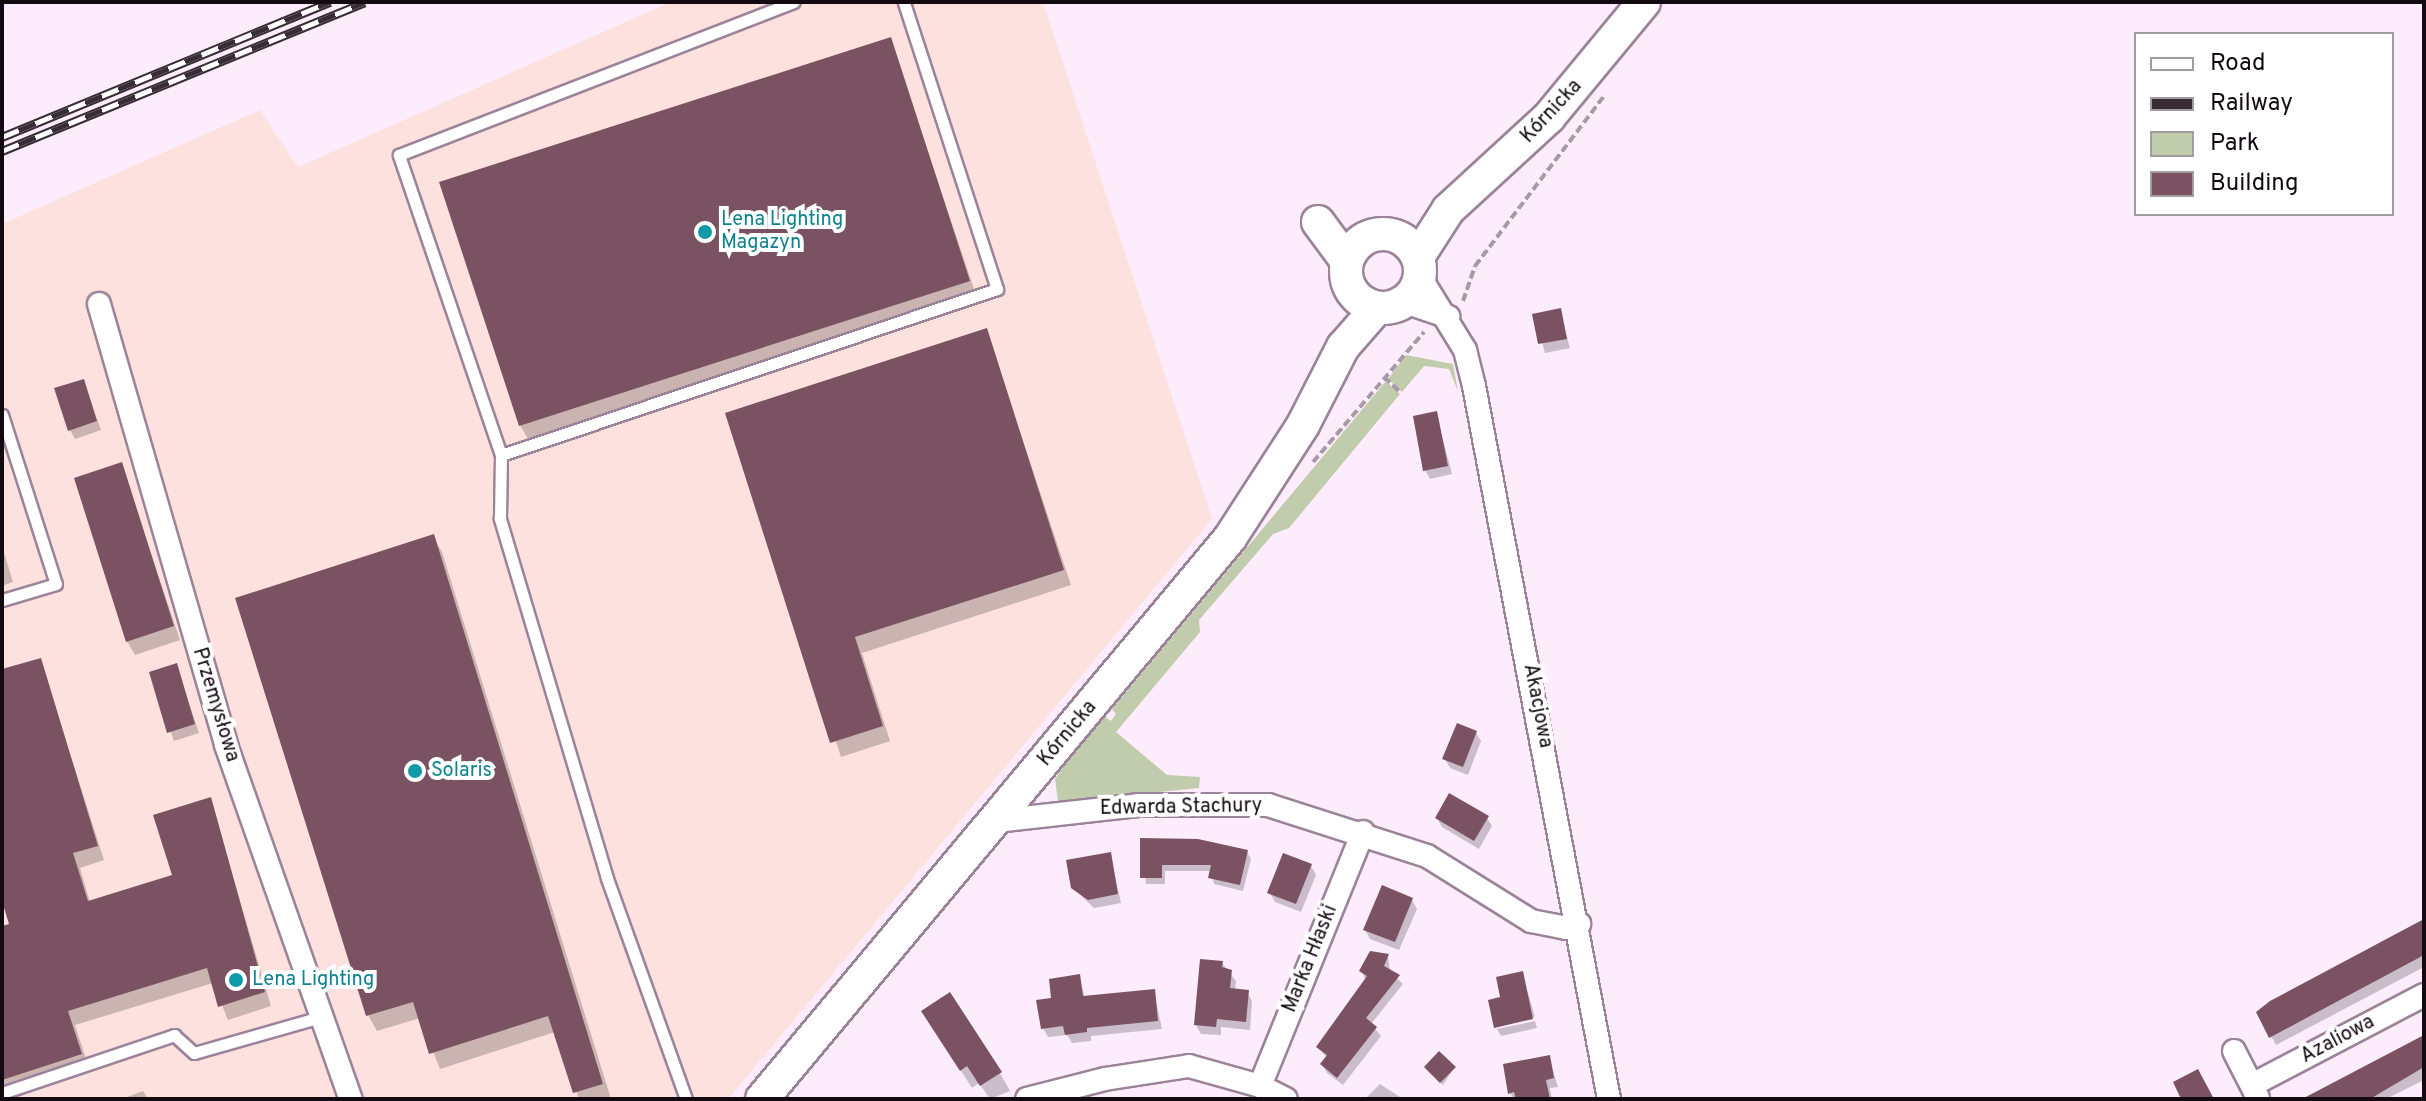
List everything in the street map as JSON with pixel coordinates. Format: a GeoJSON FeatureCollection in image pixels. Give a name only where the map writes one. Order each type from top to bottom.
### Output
{"type":"FeatureCollection","features":[{"type":"Feature","properties":{"kind":"street","name":"Kórnicka"},"geometry":{"type":"LineString","coordinates":[[1448,210],[1549,117],[1644,2]]}},
{"type":"Feature","properties":{"kind":"street"},"geometry":{"type":"LineString","coordinates":[[1366,245],[1448,210]]}},
{"type":"Feature","properties":{"kind":"street"},"geometry":{"type":"LineString","coordinates":[[1394,287],[1448,210]]}},
{"type":"Feature","properties":{"kind":"street"},"geometry":{"type":"LineString","coordinates":[[1366,245],[1402,238],[1394,287]]}},
{"type":"Feature","properties":{"kind":"street"},"geometry":{"type":"LineString","coordinates":[[1366,245],[1394,287]]}},
{"type":"Feature","properties":{"kind":"street","name":"Kórnicka"},"geometry":{"type":"LineString","coordinates":[[762,1099],[1230,538],[1270,483],[1343,347],[1394,287]]}},
{"type":"Feature","properties":{"kind":"street","name":"Akacjowa"},"geometry":{"type":"LineString","coordinates":[[1394,287],[1449,317],[1465,350],[1579,924],[1609,1099]]}},
{"type":"Feature","properties":{"kind":"street","name":"Przemysłowa"},"geometry":{"type":"LineString","coordinates":[[99,304],[226,745],[351,1099]]}},
{"type":"Feature","properties":{"kind":"street","name":"Edwarda Stachury"},"geometry":{"type":"LineString","coordinates":[[996,821],[1138,805],[1268,805],[1363,832],[1427,856],[1531,921],[1566,928],[1579,924]]}},
{"type":"Feature","properties":{"kind":"street","name":"Marka Hłaski"},"geometry":{"type":"LineString","coordinates":[[1260,1086],[1363,832]]}},
{"type":"Feature","properties":{"kind":"street","name":"Azaliowa"},"geometry":{"type":"LineString","coordinates":[[2255,1092],[2424,995]]}},
{"type":"Feature","properties":{"kind":"street"},"geometry":{"type":"LineString","coordinates":[[2234,1051],[2255,1092]]}},
{"type":"Feature","properties":{"kind":"street"},"geometry":{"type":"LineString","coordinates":[[1027,1099],[1105,1079],[1189,1066],[1260,1086],[1286,1099]]}},
{"type":"Feature","properties":{"kind":"lane"},"geometry":{"type":"LineString","coordinates":[[686,1099],[607,878],[500,518],[501,455],[399,155],[793,2]]}},
{"type":"Feature","properties":{"kind":"lane"},"geometry":{"type":"LineString","coordinates":[[501,455],[997,289],[904,2]]}},
{"type":"Feature","properties":{"kind":"lane"},"geometry":{"type":"LineString","coordinates":[[2,415],[56,584],[2,600]]}},
{"type":"Feature","properties":{"kind":"lane"},"geometry":{"type":"LineString","coordinates":[[2,1093],[174,1035],[194,1053],[320,1017]]}},
{"type":"Feature","properties":{"kind":"path"},"geometry":{"type":"LineString","coordinates":[[1384,377],[1401,393]]}},
{"type":"Feature","properties":{"kind":"shaded area"},"geometry":{"type":"Polygon","coordinates":[[[671,2],[1043,2],[1212,519],[728,1099],[2,1099],[2,224],[260,110],[298,167],[671,2]]]}},
{"type":"Feature","properties":{"kind":"green space"},"geometry":{"type":"Polygon","coordinates":[[[1406,355],[1453,364],[1458,391],[1449,369],[1424,366],[1402,392],[1388,379],[1406,355]]]}},
{"type":"Feature","properties":{"kind":"green space"},"geometry":{"type":"Polygon","coordinates":[[[1386,381],[1400,394],[1289,528],[1273,534],[1199,620],[1200,632],[1116,732],[1167,775],[1200,777],[1199,788],[1058,802],[1055,779],[1065,765],[1105,717],[1111,721],[1116,714],[1112,709],[1386,381]]]}},
{"type":"Feature","properties":{"kind":"building","name":"Lena Lighting Magazyn"},"geometry":{"type":"Polygon","coordinates":[[[891,37],[970,281],[519,426],[439,182],[891,37]]]}},
{"type":"Feature","properties":{"kind":"building"},"geometry":{"type":"Polygon","coordinates":[[[1561,308],[1567,339],[1538,344],[1532,314],[1561,308]]]}},
{"type":"Feature","properties":{"kind":"building"},"geometry":{"type":"Polygon","coordinates":[[[987,328],[1064,570],[855,637],[883,726],[830,743],[725,413],[987,328]]]}},
{"type":"Feature","properties":{"kind":"building"},"geometry":{"type":"Polygon","coordinates":[[[84,379],[97,421],[68,431],[54,388],[84,379]]]}},
{"type":"Feature","properties":{"kind":"building"},"geometry":{"type":"Polygon","coordinates":[[[1437,411],[1448,466],[1423,471],[1413,416],[1437,411]]]}},
{"type":"Feature","properties":{"kind":"building"},"geometry":{"type":"Polygon","coordinates":[[[122,462],[174,626],[126,642],[74,478],[122,462]]]}},
{"type":"Feature","properties":{"kind":"building","name":"Solaris"},"geometry":{"type":"Polygon","coordinates":[[[434,534],[603,1084],[573,1093],[548,1016],[429,1054],[413,1002],[366,1016],[235,598],[434,534]]]}},
{"type":"Feature","properties":{"kind":"building"},"geometry":{"type":"Polygon","coordinates":[[[41,658],[98,846],[73,853],[88,901],[172,875],[153,815],[211,797],[265,992],[218,1007],[207,968],[68,1011],[82,1054],[2,1080],[2,926],[9,924],[2,901],[2,669],[41,658]]]}},
{"type":"Feature","properties":{"kind":"building"},"geometry":{"type":"Polygon","coordinates":[[[177,663],[195,724],[167,733],[149,672],[177,663]]]}},
{"type":"Feature","properties":{"kind":"building"},"geometry":{"type":"Polygon","coordinates":[[[1457,723],[1477,731],[1463,767],[1442,759],[1457,723]]]}},
{"type":"Feature","properties":{"kind":"building"},"geometry":{"type":"Polygon","coordinates":[[[1449,793],[1489,816],[1474,841],[1435,818],[1449,793]]]}},
{"type":"Feature","properties":{"kind":"building"},"geometry":{"type":"Polygon","coordinates":[[[1140,838],[1198,839],[1248,850],[1240,885],[1208,878],[1211,865],[1162,865],[1162,878],[1140,878],[1140,838]]]}},
{"type":"Feature","properties":{"kind":"building"},"geometry":{"type":"Polygon","coordinates":[[[1111,852],[1118,894],[1088,900],[1071,888],[1066,860],[1111,852]]]}},
{"type":"Feature","properties":{"kind":"building"},"geometry":{"type":"Polygon","coordinates":[[[1283,853],[1312,864],[1296,904],[1267,893],[1283,853]]]}},
{"type":"Feature","properties":{"kind":"building"},"geometry":{"type":"Polygon","coordinates":[[[1382,885],[1413,898],[1395,942],[1363,930],[1382,885]]]}},
{"type":"Feature","properties":{"kind":"building"},"geometry":{"type":"Polygon","coordinates":[[[2424,919],[2424,955],[2269,1038],[2256,1012],[2270,1001],[2424,919]]]}},
{"type":"Feature","properties":{"kind":"building"},"geometry":{"type":"Polygon","coordinates":[[[1370,951],[1389,954],[1384,966],[1400,975],[1366,1018],[1377,1027],[1337,1078],[1320,1064],[1327,1055],[1316,1047],[1367,976],[1359,971],[1370,951]]]}},
{"type":"Feature","properties":{"kind":"building"},"geometry":{"type":"Polygon","coordinates":[[[1200,959],[1223,961],[1222,967],[1232,970],[1230,988],[1249,990],[1246,1022],[1217,1019],[1216,1027],[1194,1025],[1200,959]]]}},
{"type":"Feature","properties":{"kind":"building"},"geometry":{"type":"Polygon","coordinates":[[[1523,971],[1533,1019],[1494,1028],[1488,1000],[1500,997],[1496,977],[1523,971]]]}},
{"type":"Feature","properties":{"kind":"building"},"geometry":{"type":"Polygon","coordinates":[[[1080,974],[1083,996],[1155,989],[1158,1021],[1087,1028],[1087,1032],[1065,1035],[1063,1026],[1041,1029],[1036,1000],[1051,998],[1049,979],[1080,974]]]}},
{"type":"Feature","properties":{"kind":"building"},"geometry":{"type":"Polygon","coordinates":[[[950,992],[1002,1072],[980,1086],[967,1066],[960,1071],[921,1011],[950,992]]]}},
{"type":"Feature","properties":{"kind":"building"},"geometry":{"type":"Polygon","coordinates":[[[2424,1035],[2424,1067],[2370,1099],[2302,1099],[2424,1035]]]}},
{"type":"Feature","properties":{"kind":"building"},"geometry":{"type":"Polygon","coordinates":[[[1439,1051],[1456,1067],[1440,1083],[1424,1067],[1439,1051]]]}},
{"type":"Feature","properties":{"kind":"building"},"geometry":{"type":"Polygon","coordinates":[[[1550,1055],[1554,1078],[1546,1080],[1550,1099],[1516,1099],[1514,1092],[1508,1094],[1503,1064],[1550,1055]]]}},
{"type":"Feature","properties":{"kind":"building"},"geometry":{"type":"Polygon","coordinates":[[[2198,1069],[2214,1099],[2181,1099],[2173,1082],[2198,1069]]]}},
{"type":"Feature","properties":{"kind":"railway"},"geometry":{"type":"LineString","coordinates":[[2,137],[330,2]]}},
{"type":"Feature","properties":{"kind":"railway"},"geometry":{"type":"LineString","coordinates":[[2,151],[365,2]]}},
{"type":"Feature","properties":{"kind":"place","name":"Lena Lighting Magazyn"},"geometry":{"type":"Point","coordinates":[705,232]}},
{"type":"Feature","properties":{"kind":"place","name":"Solaris"},"geometry":{"type":"Point","coordinates":[415,771]}},
{"type":"Feature","properties":{"kind":"place","name":"Lena Lighting"},"geometry":{"type":"Point","coordinates":[236,980]}}]}
